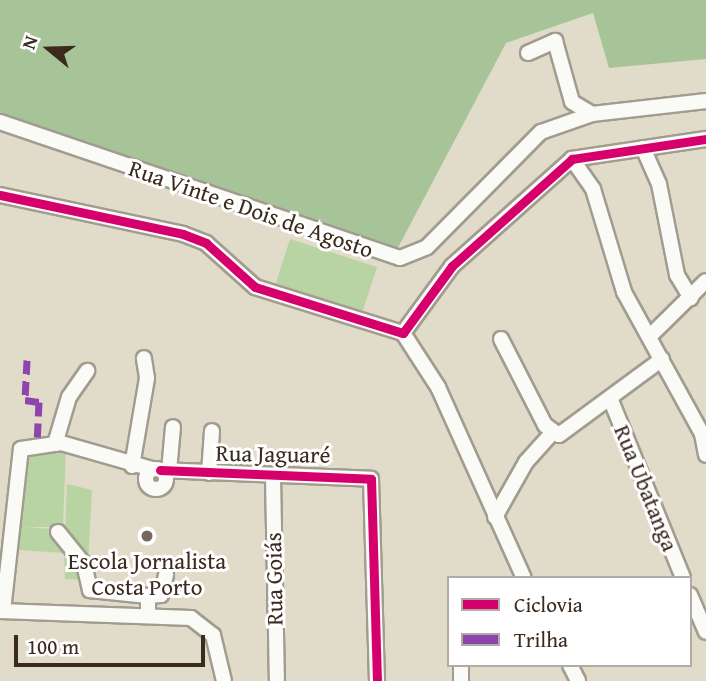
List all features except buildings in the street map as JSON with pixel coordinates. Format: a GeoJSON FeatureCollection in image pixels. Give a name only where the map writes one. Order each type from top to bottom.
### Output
{"type":"FeatureCollection","features":[{"type":"Feature","properties":{"kind":"street"},"geometry":{"type":"LineString","coordinates":[[528,53],[555,41],[572,102],[592,114]]}},
{"type":"Feature","properties":{"kind":"street","name":"Rua Vinte e Dois de Agosto"},"geometry":{"type":"LineString","coordinates":[[0,122],[400,258],[427,247],[541,132],[592,114],[706,101]]}},
{"type":"Feature","properties":{"kind":"street"},"geometry":{"type":"LineString","coordinates":[[403,333],[452,266],[572,159],[706,139]]}},
{"type":"Feature","properties":{"kind":"street"},"geometry":{"type":"LineString","coordinates":[[643,148],[659,184],[677,275],[691,298]]}},
{"type":"Feature","properties":{"kind":"street"},"geometry":{"type":"LineString","coordinates":[[572,159],[593,189],[624,292],[702,434],[706,455]]}},
{"type":"Feature","properties":{"kind":"street"},"geometry":{"type":"LineString","coordinates":[[0,195],[183,234],[206,243],[254,286],[403,333],[438,387],[523,576]]}},
{"type":"Feature","properties":{"kind":"street"},"geometry":{"type":"LineString","coordinates":[[650,336],[706,281]]}},
{"type":"Feature","properties":{"kind":"street"},"geometry":{"type":"LineString","coordinates":[[501,339],[556,433]]}},
{"type":"Feature","properties":{"kind":"street"},"geometry":{"type":"LineString","coordinates":[[132,467],[147,378],[144,358]]}},
{"type":"Feature","properties":{"kind":"street"},"geometry":{"type":"LineString","coordinates":[[495,517],[526,462],[556,433],[663,359]]}},
{"type":"Feature","properties":{"kind":"street"},"geometry":{"type":"LineString","coordinates":[[87,371],[69,397],[55,444],[30,445],[19,455],[1,611],[148,614],[206,626],[224,681]]}},
{"type":"Feature","properties":{"kind":"street","name":"Rua Ubatanga"},"geometry":{"type":"LineString","coordinates":[[610,398],[682,576]]}},
{"type":"Feature","properties":{"kind":"street"},"geometry":{"type":"LineString","coordinates":[[160,470],[173,427]]}},
{"type":"Feature","properties":{"kind":"street"},"geometry":{"type":"LineString","coordinates":[[209,473],[212,431]]}},
{"type":"Feature","properties":{"kind":"street","name":"Rua Jaguaré"},"geometry":{"type":"LineString","coordinates":[[55,444],[132,467],[273,477],[355,474],[371,479],[375,492],[377,681]]}},
{"type":"Feature","properties":{"kind":"street","name":"Rua Goiás"},"geometry":{"type":"LineString","coordinates":[[273,477],[277,681]]}},
{"type":"Feature","properties":{"kind":"street"},"geometry":{"type":"LineString","coordinates":[[58,532],[84,564],[91,591],[161,595],[166,575]]}},
{"type":"Feature","properties":{"kind":"street"},"geometry":{"type":"LineString","coordinates":[[148,596],[148,614]]}},
{"type":"Feature","properties":{"kind":"street"},"geometry":{"type":"LineString","coordinates":[[692,600],[706,632]]}},
{"type":"Feature","properties":{"kind":"green space"},"geometry":{"type":"Polygon","coordinates":[[[0,0],[706,0],[706,59],[609,68],[593,13],[506,43],[392,259],[0,123],[0,0]]]}},
{"type":"Feature","properties":{"kind":"green space"},"geometry":{"type":"Polygon","coordinates":[[[290,239],[377,267],[362,313],[275,286],[290,239]]]}},
{"type":"Feature","properties":{"kind":"green space"},"geometry":{"type":"Polygon","coordinates":[[[22,447],[66,447],[63,527],[25,527],[65,530],[67,484],[92,490],[87,580],[65,579],[64,553],[18,550],[22,447]]]}},
{"type":"Feature","properties":{"kind":"marked path"},"geometry":{"type":"LineString","coordinates":[[27,360],[25,400],[39,402],[37,444]]}},
{"type":"Feature","properties":{"kind":"cycle path"},"geometry":{"type":"LineString","coordinates":[[0,195],[183,234],[206,243],[255,287],[403,333],[452,266],[572,159],[706,139]]}},
{"type":"Feature","properties":{"kind":"cycle path"},"geometry":{"type":"LineString","coordinates":[[160,470],[371,479],[377,681]]}},
{"type":"Feature","properties":{"kind":"place","name":"Escola Jornalista Costa Porto"},"geometry":{"type":"Point","coordinates":[147,536]}}]}
